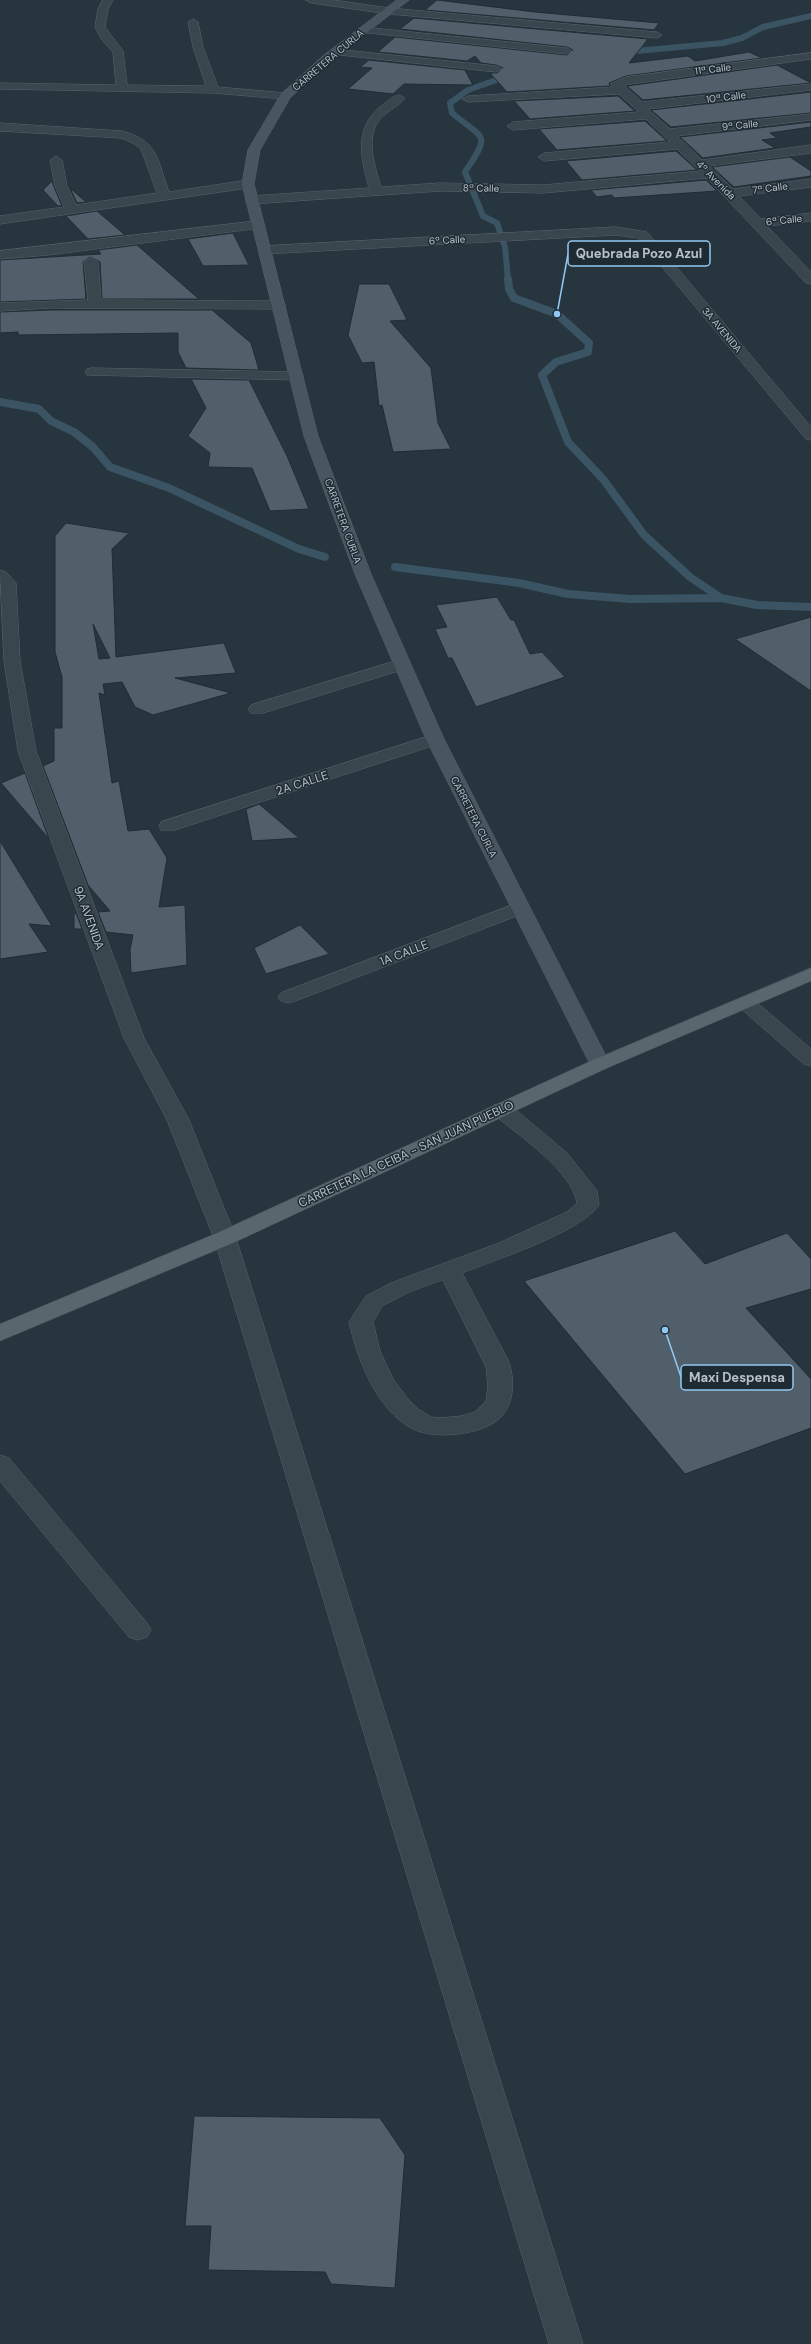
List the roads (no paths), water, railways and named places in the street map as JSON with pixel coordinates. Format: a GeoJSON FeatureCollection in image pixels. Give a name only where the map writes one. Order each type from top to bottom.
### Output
{"type":"FeatureCollection","features":[{"type":"Feature","properties":{"kind":"main road","name":"CARRETERA CURLA"},"geometry":{"type":"LineString","coordinates":[[404,0],[335,52],[285,96],[254,150],[248,184],[257,225],[279,305],[311,436],[363,574],[435,739],[600,1064]]}},
{"type":"Feature","properties":{"kind":"main road","name":"CARRETERA LA CEIBA - SAN JUAN PUEBLO"},"geometry":{"type":"LineString","coordinates":[[0,1333],[225,1238],[600,1064],[811,974]]}},
{"type":"Feature","properties":{"kind":"street"},"geometry":{"type":"LineString","coordinates":[[108,0],[103,9],[100,27],[106,38],[118,51],[122,88]]}},
{"type":"Feature","properties":{"kind":"street"},"geometry":{"type":"LineString","coordinates":[[311,0],[389,11],[657,35]]}},
{"type":"Feature","properties":{"kind":"street"},"geometry":{"type":"LineString","coordinates":[[193,22],[198,48],[213,90]]}},
{"type":"Feature","properties":{"kind":"street"},"geometry":{"type":"LineString","coordinates":[[363,30],[566,51]]}},
{"type":"Feature","properties":{"kind":"street"},"geometry":{"type":"LineString","coordinates":[[335,52],[496,69]]}},
{"type":"Feature","properties":{"kind":"street","name":"11ª Calle"},"geometry":{"type":"LineString","coordinates":[[468,99],[619,87],[626,80],[811,56]]}},
{"type":"Feature","properties":{"kind":"street"},"geometry":{"type":"LineString","coordinates":[[0,86],[213,90],[285,96]]}},
{"type":"Feature","properties":{"kind":"street","name":"4ª Avenida"},"geometry":{"type":"LineString","coordinates":[[619,87],[730,193],[811,280]]}},
{"type":"Feature","properties":{"kind":"street","name":"10ª Calle"},"geometry":{"type":"LineString","coordinates":[[513,126],[644,111],[811,87]]}},
{"type":"Feature","properties":{"kind":"street"},"geometry":{"type":"LineString","coordinates":[[376,191],[367,154],[367,130],[376,116],[399,98]]}},
{"type":"Feature","properties":{"kind":"street","name":"9ª Calle"},"geometry":{"type":"LineString","coordinates":[[668,133],[811,117]]}},
{"type":"Feature","properties":{"kind":"street"},"geometry":{"type":"LineString","coordinates":[[0,127],[122,135],[136,140],[146,147],[164,195]]}},
{"type":"Feature","properties":{"kind":"street"},"geometry":{"type":"LineString","coordinates":[[544,157],[680,145]]}},
{"type":"Feature","properties":{"kind":"street"},"geometry":{"type":"LineString","coordinates":[[699,164],[811,149]]}},
{"type":"Feature","properties":{"kind":"street"},"geometry":{"type":"LineString","coordinates":[[56,160],[62,186],[72,210]]}},
{"type":"Feature","properties":{"kind":"street","name":"8ª Calle"},"geometry":{"type":"LineString","coordinates":[[251,200],[376,191],[460,187],[543,189],[711,174]]}},
{"type":"Feature","properties":{"kind":"street","name":"7ª Calle"},"geometry":{"type":"LineString","coordinates":[[730,193],[811,183]]}},
{"type":"Feature","properties":{"kind":"street"},"geometry":{"type":"LineString","coordinates":[[0,220],[248,184]]}},
{"type":"Feature","properties":{"kind":"street","name":"6ª Calle"},"geometry":{"type":"LineString","coordinates":[[757,223],[811,217]]}},
{"type":"Feature","properties":{"kind":"street"},"geometry":{"type":"LineString","coordinates":[[0,255],[48,251],[257,225]]}},
{"type":"Feature","properties":{"kind":"street","name":"6ª Calle"},"geometry":{"type":"LineString","coordinates":[[264,250],[516,236],[629,232]]}},
{"type":"Feature","properties":{"kind":"street","name":"3A AVENIDA"},"geometry":{"type":"LineString","coordinates":[[629,232],[642,235],[811,436]]}},
{"type":"Feature","properties":{"kind":"street"},"geometry":{"type":"LineString","coordinates":[[788,254],[803,253]]}},
{"type":"Feature","properties":{"kind":"street"},"geometry":{"type":"LineString","coordinates":[[91,262],[95,304]]}},
{"type":"Feature","properties":{"kind":"street"},"geometry":{"type":"LineString","coordinates":[[0,307],[95,304],[279,305]]}},
{"type":"Feature","properties":{"kind":"street"},"geometry":{"type":"LineString","coordinates":[[92,372],[297,376]]}},
{"type":"Feature","properties":{"kind":"street","name":"9A AVENIDA"},"geometry":{"type":"LineString","coordinates":[[4,579],[12,661],[27,751],[134,1038],[178,1120],[225,1238],[566,2344]]}},
{"type":"Feature","properties":{"kind":"street"},"geometry":{"type":"LineString","coordinates":[[256,709],[402,664]]}},
{"type":"Feature","properties":{"kind":"street","name":"2A CALLE"},"geometry":{"type":"LineString","coordinates":[[168,826],[435,739]]}},
{"type":"Feature","properties":{"kind":"street","name":"1A CALLE"},"geometry":{"type":"LineString","coordinates":[[288,997],[520,908]]}},
{"type":"Feature","properties":{"kind":"street"},"geometry":{"type":"LineString","coordinates":[[746,1003],[811,1060]]}},
{"type":"Feature","properties":{"kind":"street"},"geometry":{"type":"LineString","coordinates":[[449,1269],[498,1366],[500,1394],[496,1407],[481,1420],[450,1428],[423,1423],[399,1404],[381,1380],[365,1344],[361,1322],[374,1301],[399,1288],[449,1269],[507,1248],[575,1217],[588,1205],[586,1191],[559,1158],[502,1110]]}},
{"type":"Feature","properties":{"kind":"street"},"geometry":{"type":"LineString","coordinates":[[0,1464],[138,1630]]}},
{"type":"Feature","properties":{"kind":"waterway"},"geometry":{"type":"LineString","coordinates":[[625,52],[723,43],[742,38],[763,27],[811,16]]}},
{"type":"Feature","properties":{"kind":"waterway"},"geometry":{"type":"LineString","coordinates":[[508,280],[505,247],[497,223],[483,216],[465,172],[479,150],[481,138],[452,113],[450,103],[468,90],[510,75]]}},
{"type":"Feature","properties":{"kind":"waterway"},"geometry":{"type":"LineString","coordinates":[[508,279],[509,289],[514,298],[557,314],[589,343],[588,352],[556,362],[542,375],[568,442],[603,479],[644,535],[690,577],[721,598]]}},
{"type":"Feature","properties":{"kind":"waterway"},"geometry":{"type":"LineString","coordinates":[[0,402],[39,409],[51,421],[74,432],[93,447],[110,467],[169,488],[299,549],[325,557]]}},
{"type":"Feature","properties":{"kind":"waterway"},"geometry":{"type":"LineString","coordinates":[[395,567],[519,583],[568,594],[630,599],[721,598]]}},
{"type":"Feature","properties":{"kind":"waterway"},"geometry":{"type":"LineString","coordinates":[[721,598],[757,605],[811,607]]}},
{"type":"Feature","properties":{"kind":"place","name":"Quebrada Pozo Azul"},"geometry":{"type":"Point","coordinates":[557,314]}},
{"type":"Feature","properties":{"kind":"place","name":"Maxi Despensa"},"geometry":{"type":"Point","coordinates":[665,1330]}}]}
